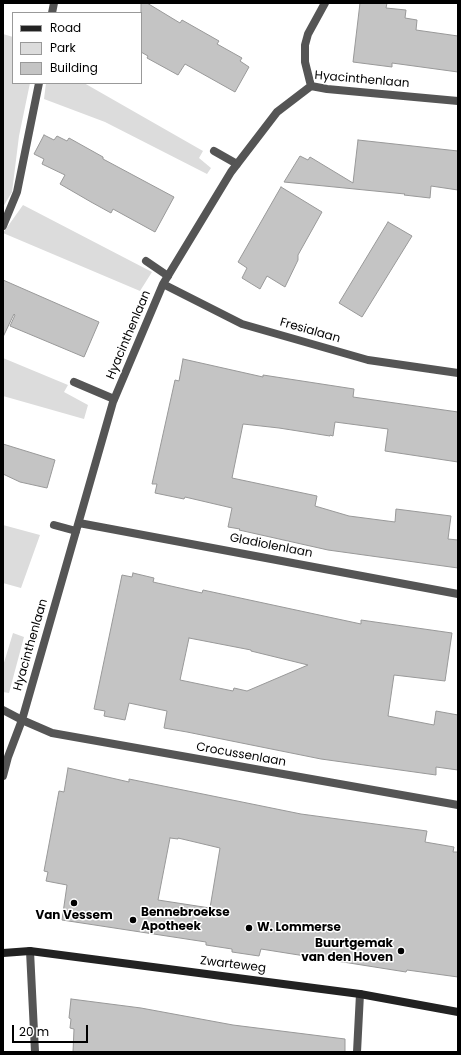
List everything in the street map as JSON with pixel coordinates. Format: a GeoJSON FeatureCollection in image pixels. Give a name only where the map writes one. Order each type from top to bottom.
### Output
{"type":"FeatureCollection","features":[{"type":"Feature","properties":{"kind":"main road","name":"Zwarteweg"},"geometry":{"type":"LineString","coordinates":[[3,952],[30,951],[360,994],[458,1012]]}},
{"type":"Feature","properties":{"kind":"street"},"geometry":{"type":"LineString","coordinates":[[311,86],[305,62],[305,45],[308,34],[325,3]]}},
{"type":"Feature","properties":{"kind":"street"},"geometry":{"type":"LineString","coordinates":[[3,226],[17,192],[39,84]]}},
{"type":"Feature","properties":{"kind":"street","name":"Hyacinthenlaan"},"geometry":{"type":"LineString","coordinates":[[3,776],[6,757],[22,720],[114,399],[163,284],[237,164],[276,112],[311,86],[327,90],[458,101]]}},
{"type":"Feature","properties":{"kind":"street"},"geometry":{"type":"LineString","coordinates":[[214,151],[237,164]]}},
{"type":"Feature","properties":{"kind":"street"},"geometry":{"type":"LineString","coordinates":[[146,261],[168,276]]}},
{"type":"Feature","properties":{"kind":"street","name":"Fresialaan"},"geometry":{"type":"LineString","coordinates":[[163,284],[242,324],[368,360],[458,373]]}},
{"type":"Feature","properties":{"kind":"street"},"geometry":{"type":"LineString","coordinates":[[74,382],[114,399]]}},
{"type":"Feature","properties":{"kind":"street","name":"Gladiolenlaan"},"geometry":{"type":"LineString","coordinates":[[54,525],[77,527],[458,594]]}},
{"type":"Feature","properties":{"kind":"street","name":"Crocussenlaan"},"geometry":{"type":"LineString","coordinates":[[3,710],[52,733],[458,805]]}},
{"type":"Feature","properties":{"kind":"street"},"geometry":{"type":"LineString","coordinates":[[30,951],[35,1052]]}},
{"type":"Feature","properties":{"kind":"street"},"geometry":{"type":"LineString","coordinates":[[357,1052],[360,994]]}},
{"type":"Feature","properties":{"kind":"green space"},"geometry":{"type":"Polygon","coordinates":[[[3,34],[12,37],[12,84],[30,84],[19,136],[12,192],[3,207],[3,34]]]}},
{"type":"Feature","properties":{"kind":"green space"},"geometry":{"type":"Polygon","coordinates":[[[46,84],[86,84],[203,151],[199,158],[211,168],[207,174],[105,122],[44,99],[46,84]]]}},
{"type":"Feature","properties":{"kind":"green space"},"geometry":{"type":"Polygon","coordinates":[[[23,205],[152,272],[140,291],[3,233],[23,205]]]}},
{"type":"Feature","properties":{"kind":"green space"},"geometry":{"type":"Polygon","coordinates":[[[3,358],[68,385],[64,392],[88,405],[84,419],[3,396],[3,358]]]}},
{"type":"Feature","properties":{"kind":"green space"},"geometry":{"type":"Polygon","coordinates":[[[3,525],[40,535],[21,588],[3,583],[3,525]]]}},
{"type":"Feature","properties":{"kind":"green space"},"geometry":{"type":"Polygon","coordinates":[[[13,633],[24,637],[9,693],[3,692],[3,666],[13,633]]]}},
{"type":"Feature","properties":{"kind":"building"},"geometry":{"type":"Polygon","coordinates":[[[141,3],[147,3],[180,23],[182,20],[219,41],[217,44],[242,58],[240,61],[249,67],[235,92],[185,64],[178,75],[147,58],[148,56],[142,53],[141,3]]]}},
{"type":"Feature","properties":{"kind":"building"},"geometry":{"type":"Polygon","coordinates":[[[360,3],[387,3],[386,8],[406,10],[405,18],[417,20],[416,30],[458,36],[458,72],[392,63],[392,67],[353,62],[360,3]]]}},
{"type":"Feature","properties":{"kind":"building"},"geometry":{"type":"Polygon","coordinates":[[[44,135],[54,140],[57,136],[67,141],[69,138],[103,157],[103,159],[174,197],[155,232],[113,209],[111,213],[60,184],[65,175],[42,164],[44,159],[34,154],[44,135]]]}},
{"type":"Feature","properties":{"kind":"building"},"geometry":{"type":"Polygon","coordinates":[[[358,140],[458,151],[458,190],[431,186],[430,198],[404,195],[405,194],[284,182],[300,156],[308,160],[310,157],[353,183],[358,140]]]}},
{"type":"Feature","properties":{"kind":"building"},"geometry":{"type":"Polygon","coordinates":[[[281,187],[322,212],[298,255],[298,260],[285,287],[267,276],[260,289],[242,278],[247,268],[238,262],[281,187]]]}},
{"type":"Feature","properties":{"kind":"building"},"geometry":{"type":"Polygon","coordinates":[[[388,222],[412,236],[362,317],[339,303],[388,222]]]}},
{"type":"Feature","properties":{"kind":"building"},"geometry":{"type":"Polygon","coordinates":[[[3,280],[99,322],[84,357],[10,326],[15,315],[14,314],[3,337],[3,280]]]}},
{"type":"Feature","properties":{"kind":"building"},"geometry":{"type":"Polygon","coordinates":[[[183,359],[263,377],[263,375],[354,389],[353,397],[458,412],[458,462],[385,451],[388,429],[335,422],[333,436],[330,436],[243,424],[232,478],[317,496],[315,506],[349,516],[395,522],[396,509],[451,516],[448,539],[458,540],[458,568],[328,550],[239,530],[240,529],[228,527],[232,508],[185,497],[184,499],[155,493],[157,484],[152,484],[175,380],[179,381],[183,359]]]}},
{"type":"Feature","properties":{"kind":"building"},"geometry":{"type":"Polygon","coordinates":[[[3,444],[55,460],[47,488],[20,482],[3,474],[3,444]]]}},
{"type":"Feature","properties":{"kind":"building"},"geometry":{"type":"Polygon","coordinates":[[[133,573],[154,578],[153,582],[202,593],[203,590],[361,624],[361,620],[452,633],[445,681],[394,675],[388,716],[434,725],[436,711],[458,715],[458,770],[436,767],[436,775],[321,759],[164,728],[167,711],[129,703],[125,720],[104,716],[105,711],[94,709],[122,575],[132,577],[133,573]],[[189,638],[180,680],[233,691],[234,688],[247,691],[308,665],[251,650],[189,638]]]}},
{"type":"Feature","properties":{"kind":"building"},"geometry":{"type":"Polygon","coordinates":[[[68,768],[129,782],[129,779],[301,814],[427,831],[425,842],[454,847],[453,852],[458,852],[458,977],[407,970],[406,972],[261,949],[259,956],[232,952],[232,949],[206,945],[206,942],[62,920],[67,885],[46,881],[48,872],[44,871],[59,791],[64,792],[68,768]],[[170,838],[158,900],[210,908],[220,848],[170,838]]]}},
{"type":"Feature","properties":{"kind":"building"},"geometry":{"type":"Polygon","coordinates":[[[71,999],[141,1008],[233,1025],[345,1039],[345,1052],[73,1052],[74,1029],[70,1028],[71,1019],[69,1018],[71,999]]]}},
{"type":"Feature","properties":{"kind":"place","name":"Van Vessem"},"geometry":{"type":"Point","coordinates":[74,903]}},
{"type":"Feature","properties":{"kind":"place","name":"Bennebroekse Apotheek"},"geometry":{"type":"Point","coordinates":[133,920]}},
{"type":"Feature","properties":{"kind":"place","name":"W. Lommerse"},"geometry":{"type":"Point","coordinates":[249,928]}},
{"type":"Feature","properties":{"kind":"place","name":"Buurtgemak van den Hoven"},"geometry":{"type":"Point","coordinates":[401,951]}}]}
